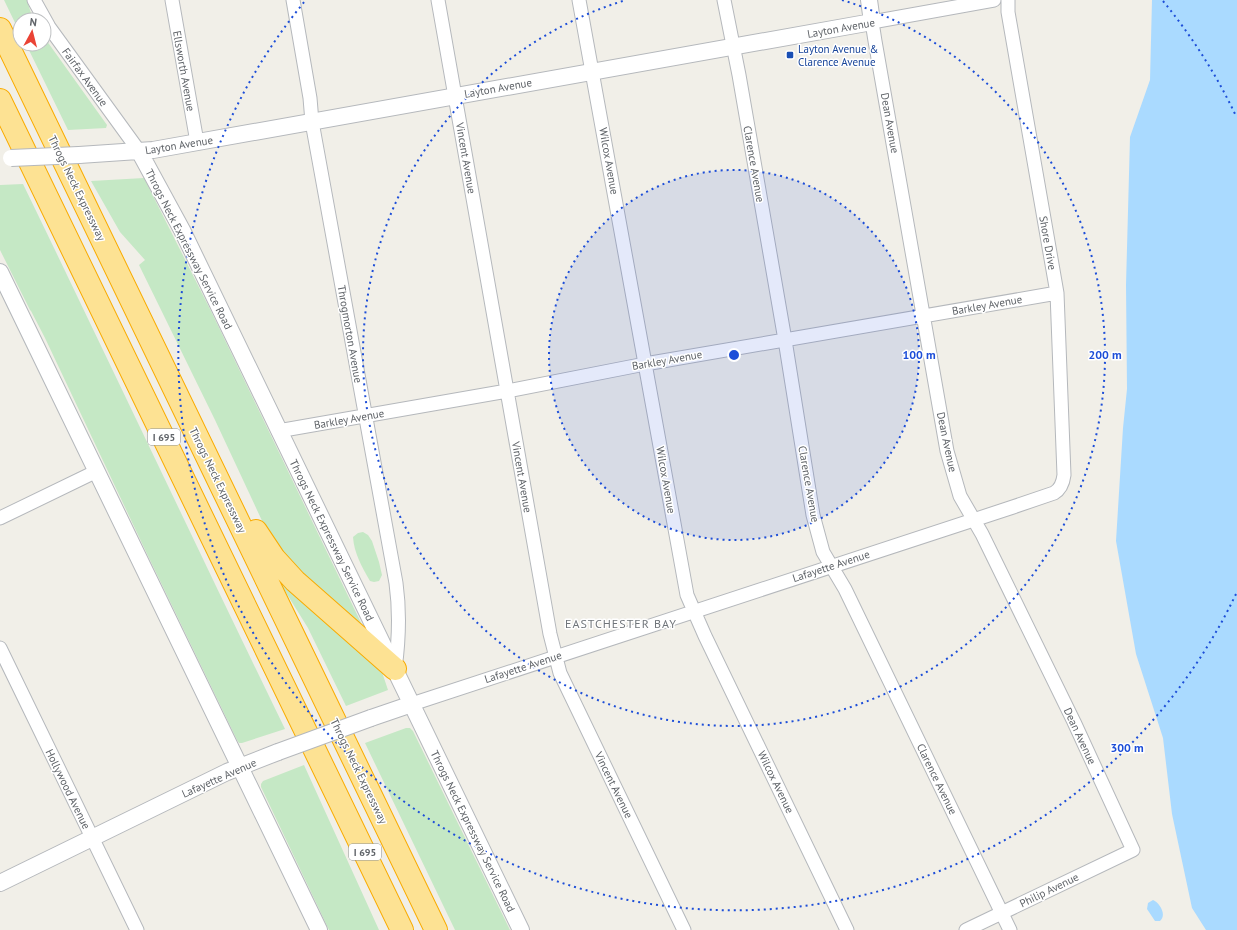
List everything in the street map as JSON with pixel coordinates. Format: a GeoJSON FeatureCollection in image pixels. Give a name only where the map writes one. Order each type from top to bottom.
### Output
{"type":"FeatureCollection","features":[{"type":"Feature","properties":{"kind":"highway","name":"Throgs Neck Expressway"},"geometry":{"type":"LineString","coordinates":[[0,29],[436,930]]}},
{"type":"Feature","properties":{"kind":"highway","name":"I 695"},"geometry":{"type":"LineString","coordinates":[[0,100],[402,930]]}},
{"type":"Feature","properties":{"kind":"highway"},"geometry":{"type":"LineString","coordinates":[[193,427],[263,542],[281,567],[304,590],[395,669]]}},
{"type":"Feature","properties":{"kind":"street","name":"Fairfax Avenue"},"geometry":{"type":"LineString","coordinates":[[34,0],[49,27],[139,151]]}},
{"type":"Feature","properties":{"kind":"street","name":"Ellsworth Avenue"},"geometry":{"type":"LineString","coordinates":[[172,0],[197,142]]}},
{"type":"Feature","properties":{"kind":"street","name":"Throgmorton Avenue"},"geometry":{"type":"LineString","coordinates":[[293,0],[310,98],[312,122],[398,595],[399,630],[395,669]]}},
{"type":"Feature","properties":{"kind":"street","name":"Vincent Avenue"},"geometry":{"type":"LineString","coordinates":[[438,0],[550,634],[560,673],[684,930]]}},
{"type":"Feature","properties":{"kind":"street","name":"Wilcox Avenue"},"geometry":{"type":"LineString","coordinates":[[579,0],[687,595],[847,930]]}},
{"type":"Feature","properties":{"kind":"street","name":"Clarence Avenue"},"geometry":{"type":"LineString","coordinates":[[724,0],[785,340],[813,514],[823,552],[848,596],[1010,930]]}},
{"type":"Feature","properties":{"kind":"street","name":"Dean Avenue"},"geometry":{"type":"LineString","coordinates":[[869,0],[948,451],[960,496],[982,534],[1067,709],[1133,850]]}},
{"type":"Feature","properties":{"kind":"street","name":"Layton Avenue"},"geometry":{"type":"LineString","coordinates":[[6,159],[139,151],[197,142],[994,0]]}},
{"type":"Feature","properties":{"kind":"street","name":"Shore Drive"},"geometry":{"type":"LineString","coordinates":[[1008,0],[1008,12],[1057,292],[1064,475],[1060,488]]}},
{"type":"Feature","properties":{"kind":"street","name":"Throgs Neck Expressway Service Road"},"geometry":{"type":"LineString","coordinates":[[139,151],[179,225],[521,930]]}},
{"type":"Feature","properties":{"kind":"street"},"geometry":{"type":"LineString","coordinates":[[0,272],[319,930]]}},
{"type":"Feature","properties":{"kind":"street","name":"Barkley Avenue"},"geometry":{"type":"LineString","coordinates":[[278,431],[507,391],[645,364],[1057,292]]}},
{"type":"Feature","properties":{"kind":"street"},"geometry":{"type":"LineString","coordinates":[[0,518],[97,470]]}},
{"type":"Feature","properties":{"kind":"street","name":"Lafayette Avenue"},"geometry":{"type":"LineString","coordinates":[[0,883],[240,766],[412,704],[974,520],[1054,493],[1060,488]]}},
{"type":"Feature","properties":{"kind":"street","name":"Hollywood Avenue"},"geometry":{"type":"LineString","coordinates":[[0,648],[137,930]]}},
{"type":"Feature","properties":{"kind":"street","name":"Philip Avenue"},"geometry":{"type":"LineString","coordinates":[[966,930],[1133,850]]}},
{"type":"Feature","properties":{"kind":"green space"},"geometry":{"type":"Polygon","coordinates":[[[4,0],[27,0],[31,12],[12,12],[12,16],[4,0]]]}},
{"type":"Feature","properties":{"kind":"green space"},"geometry":{"type":"Polygon","coordinates":[[[52,48],[107,125],[106,128],[68,130],[30,52],[52,52],[52,48]]]}},
{"type":"Feature","properties":{"kind":"green space"},"geometry":{"type":"Polygon","coordinates":[[[144,178],[211,311],[364,629],[278,555],[215,420],[139,265],[145,260],[120,232],[91,181],[144,178]]]}},
{"type":"Feature","properties":{"kind":"green space"},"geometry":{"type":"Polygon","coordinates":[[[23,184],[285,729],[242,743],[239,743],[237,740],[45,338],[0,250],[0,185],[23,184]]]}},
{"type":"Feature","properties":{"kind":"green space"},"geometry":{"type":"Polygon","coordinates":[[[363,532],[368,535],[372,541],[379,562],[382,575],[379,581],[370,581],[357,554],[353,537],[358,533],[363,532]]]}},
{"type":"Feature","properties":{"kind":"green space"},"geometry":{"type":"Polygon","coordinates":[[[285,581],[381,669],[388,690],[346,706],[308,628],[280,583],[285,581]]]}},
{"type":"Feature","properties":{"kind":"green space"},"geometry":{"type":"Polygon","coordinates":[[[406,728],[410,728],[413,731],[510,930],[455,930],[365,743],[406,728]]]}},
{"type":"Feature","properties":{"kind":"green space"},"geometry":{"type":"Polygon","coordinates":[[[304,765],[379,930],[329,930],[261,787],[263,781],[304,765]]]}},
{"type":"Feature","properties":{"kind":"water"},"geometry":{"type":"Polygon","coordinates":[[[1152,0],[1237,0],[1237,930],[1206,930],[1192,908],[1172,814],[1163,738],[1136,654],[1116,541],[1127,389],[1126,285],[1130,137],[1150,80],[1152,0]]]}},
{"type":"Feature","properties":{"kind":"water"},"geometry":{"type":"Polygon","coordinates":[[[1153,900],[1162,909],[1163,916],[1160,921],[1155,921],[1147,909],[1148,903],[1153,900]]]}},
{"type":"Feature","properties":{"kind":"place","name":"Layton Avenue & Clarence Avenue"},"geometry":{"type":"Point","coordinates":[790,55]}},
{"type":"Feature","properties":{"kind":"district","name":"EASTCHESTER BAY"},"geometry":{"type":"Point","coordinates":[621,623]}}]}
